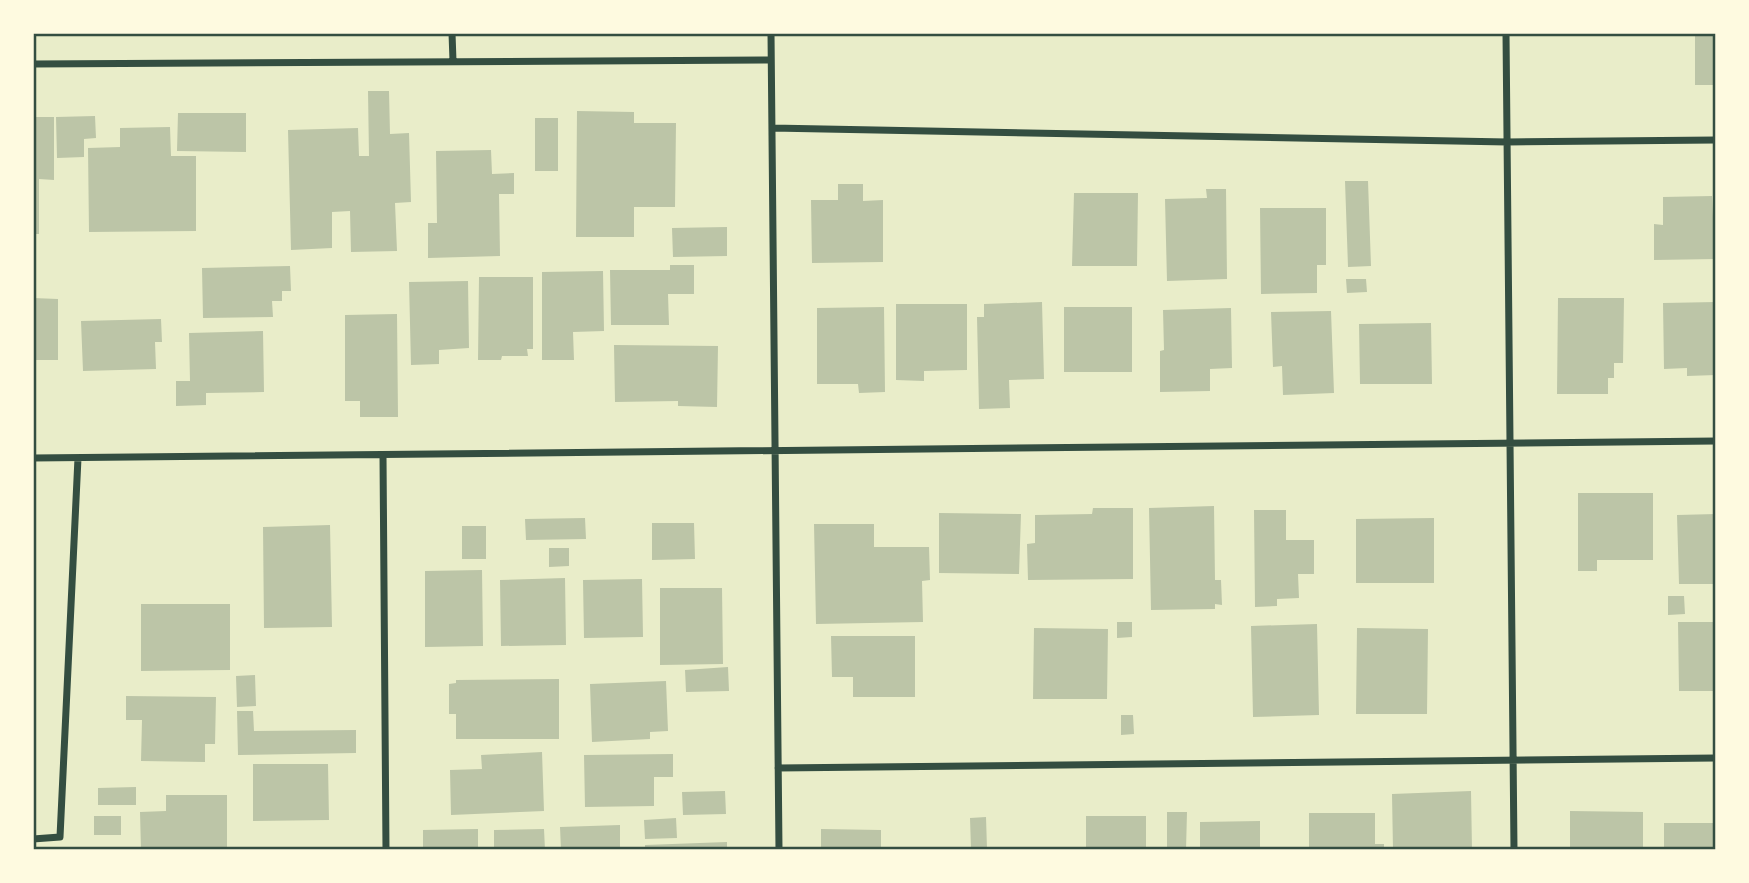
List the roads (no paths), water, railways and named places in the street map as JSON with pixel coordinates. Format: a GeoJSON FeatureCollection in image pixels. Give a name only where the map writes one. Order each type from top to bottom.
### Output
{"type":"FeatureCollection","features":[{"type":"Feature","properties":{"kind":"street"},"geometry":{"type":"LineString","coordinates":[[452,33],[453,61]]}},
{"type":"Feature","properties":{"kind":"street"},"geometry":{"type":"LineString","coordinates":[[771,33],[779,850]]}},
{"type":"Feature","properties":{"kind":"street"},"geometry":{"type":"LineString","coordinates":[[1506,33],[1514,850]]}},
{"type":"Feature","properties":{"kind":"street"},"geometry":{"type":"LineString","coordinates":[[33,64],[771,60]]}},
{"type":"Feature","properties":{"kind":"street"},"geometry":{"type":"LineString","coordinates":[[772,128],[1507,142],[1716,140]]}},
{"type":"Feature","properties":{"kind":"street"},"geometry":{"type":"LineString","coordinates":[[33,458],[1716,441]]}},
{"type":"Feature","properties":{"kind":"street"},"geometry":{"type":"LineString","coordinates":[[383,455],[386,850]]}},
{"type":"Feature","properties":{"kind":"street"},"geometry":{"type":"LineString","coordinates":[[33,839],[60,837],[78,458]]}},
{"type":"Feature","properties":{"kind":"street"},"geometry":{"type":"LineString","coordinates":[[778,768],[1716,758]]}}]}
